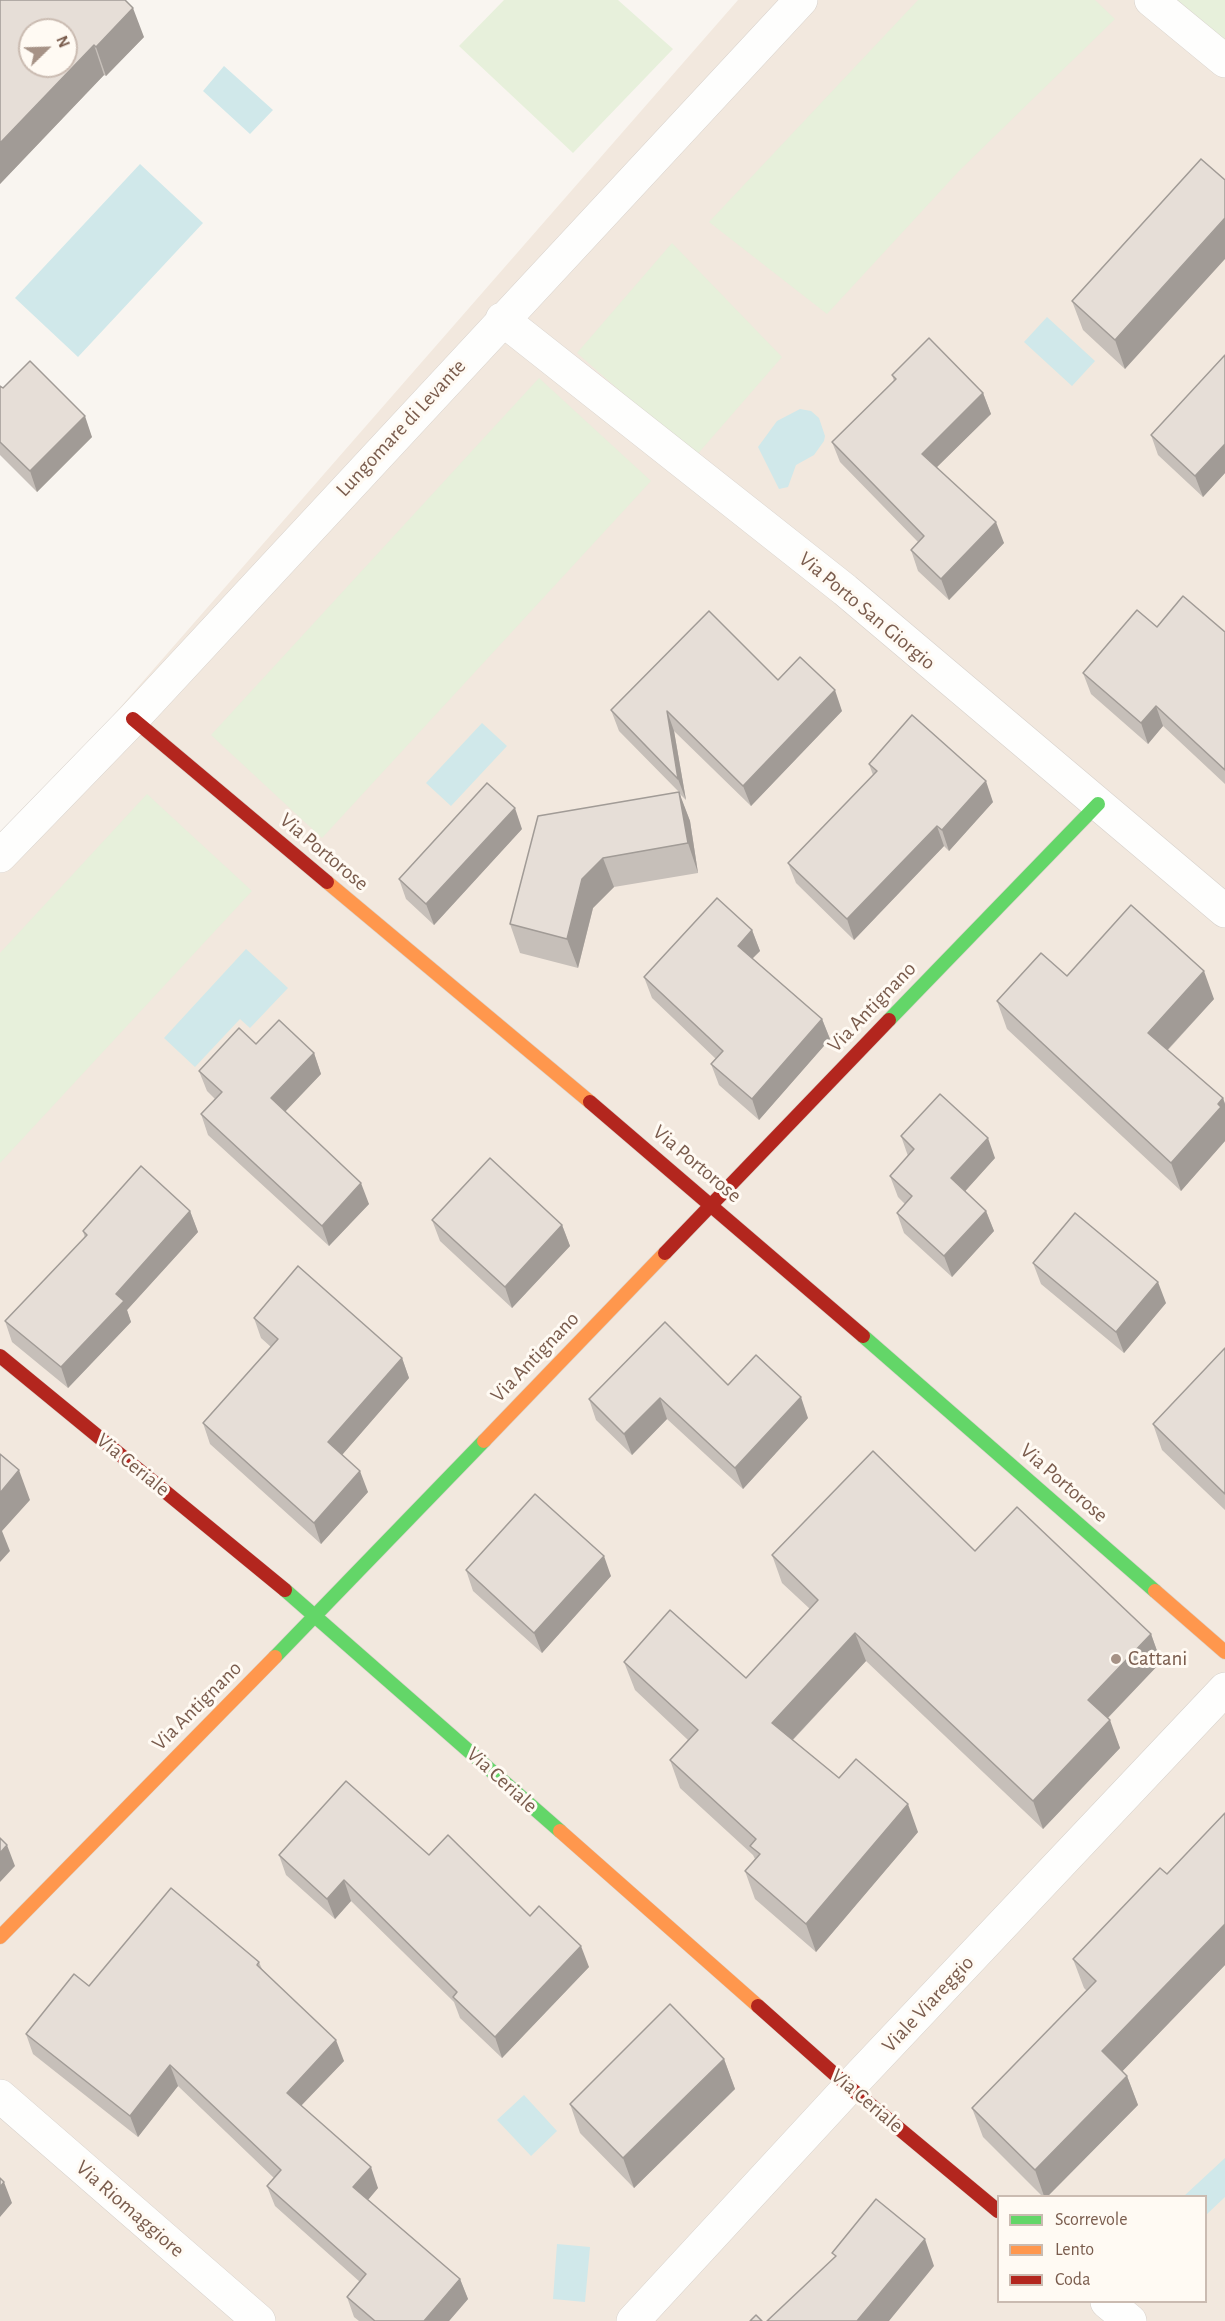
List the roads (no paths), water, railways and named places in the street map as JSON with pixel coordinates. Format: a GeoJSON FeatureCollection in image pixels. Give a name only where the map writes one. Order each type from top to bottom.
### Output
{"type":"FeatureCollection","features":[{"type":"Feature","properties":{"kind":"street","name":"Lungomare di Levante"},"geometry":{"type":"LineString","coordinates":[[0,855],[133,719],[502,319],[801,0]]}},
{"type":"Feature","properties":{"kind":"street"},"geometry":{"type":"LineString","coordinates":[[1150,0],[1225,61]]}},
{"type":"Feature","properties":{"kind":"street","name":"Via Porto San Giorgio"},"geometry":{"type":"LineString","coordinates":[[502,319],[844,590],[1225,911]]}},
{"type":"Feature","properties":{"kind":"street","name":"Via Portorose"},"geometry":{"type":"LineString","coordinates":[[133,719],[711,1204],[1225,1652]]}},
{"type":"Feature","properties":{"kind":"street","name":"Via Antignano"},"geometry":{"type":"LineString","coordinates":[[0,1937],[316,1615],[1098,804]]}},
{"type":"Feature","properties":{"kind":"street","name":"Via Ceriale"},"geometry":{"type":"LineString","coordinates":[[0,1356],[316,1615],[849,2087],[997,2209]]}},
{"type":"Feature","properties":{"kind":"street","name":"Viale Viareggio"},"geometry":{"type":"LineString","coordinates":[[633,2321],[849,2087],[1225,1689]]}},
{"type":"Feature","properties":{"kind":"street","name":"Via Riomaggiore"},"geometry":{"type":"LineString","coordinates":[[0,2096],[260,2321]]}},
{"type":"Feature","properties":{"kind":"street"},"geometry":{"type":"LineString","coordinates":[[1109,2303],[1131,2321]]}},
{"type":"Feature","properties":{"kind":"water"},"geometry":{"type":"Polygon","coordinates":[[[224,66],[273,110],[250,134],[203,91],[224,66]]]}},
{"type":"Feature","properties":{"kind":"water"},"geometry":{"type":"Polygon","coordinates":[[[140,164],[203,223],[78,357],[15,298],[140,164]]]}},
{"type":"Feature","properties":{"kind":"water"},"geometry":{"type":"Polygon","coordinates":[[[1047,317],[1095,361],[1072,386],[1024,342],[1047,317]]]}},
{"type":"Feature","properties":{"kind":"water"},"geometry":{"type":"Polygon","coordinates":[[[800,409],[811,411],[819,418],[825,436],[824,441],[814,455],[796,465],[788,487],[779,489],[758,447],[777,421],[800,409]]]}},
{"type":"Feature","properties":{"kind":"water"},"geometry":{"type":"Polygon","coordinates":[[[482,723],[507,746],[451,806],[426,783],[482,723]]]}},
{"type":"Feature","properties":{"kind":"water"},"geometry":{"type":"Polygon","coordinates":[[[246,949],[288,988],[250,1028],[240,1019],[195,1067],[164,1038],[246,949]]]}},
{"type":"Feature","properties":{"kind":"water"},"geometry":{"type":"Polygon","coordinates":[[[524,2095],[557,2131],[531,2156],[497,2120],[524,2095]]]}},
{"type":"Feature","properties":{"kind":"water"},"geometry":{"type":"Polygon","coordinates":[[[1225,2158],[1225,2197],[1207,2214],[1207,2195],[1185,2195],[1225,2158]]]}},
{"type":"Feature","properties":{"kind":"water"},"geometry":{"type":"Polygon","coordinates":[[[557,2244],[590,2247],[585,2302],[553,2299],[557,2244]]]}},
{"type":"Feature","properties":{"kind":"place","name":"Cattani"},"geometry":{"type":"Point","coordinates":[1116,1659]}}]}
